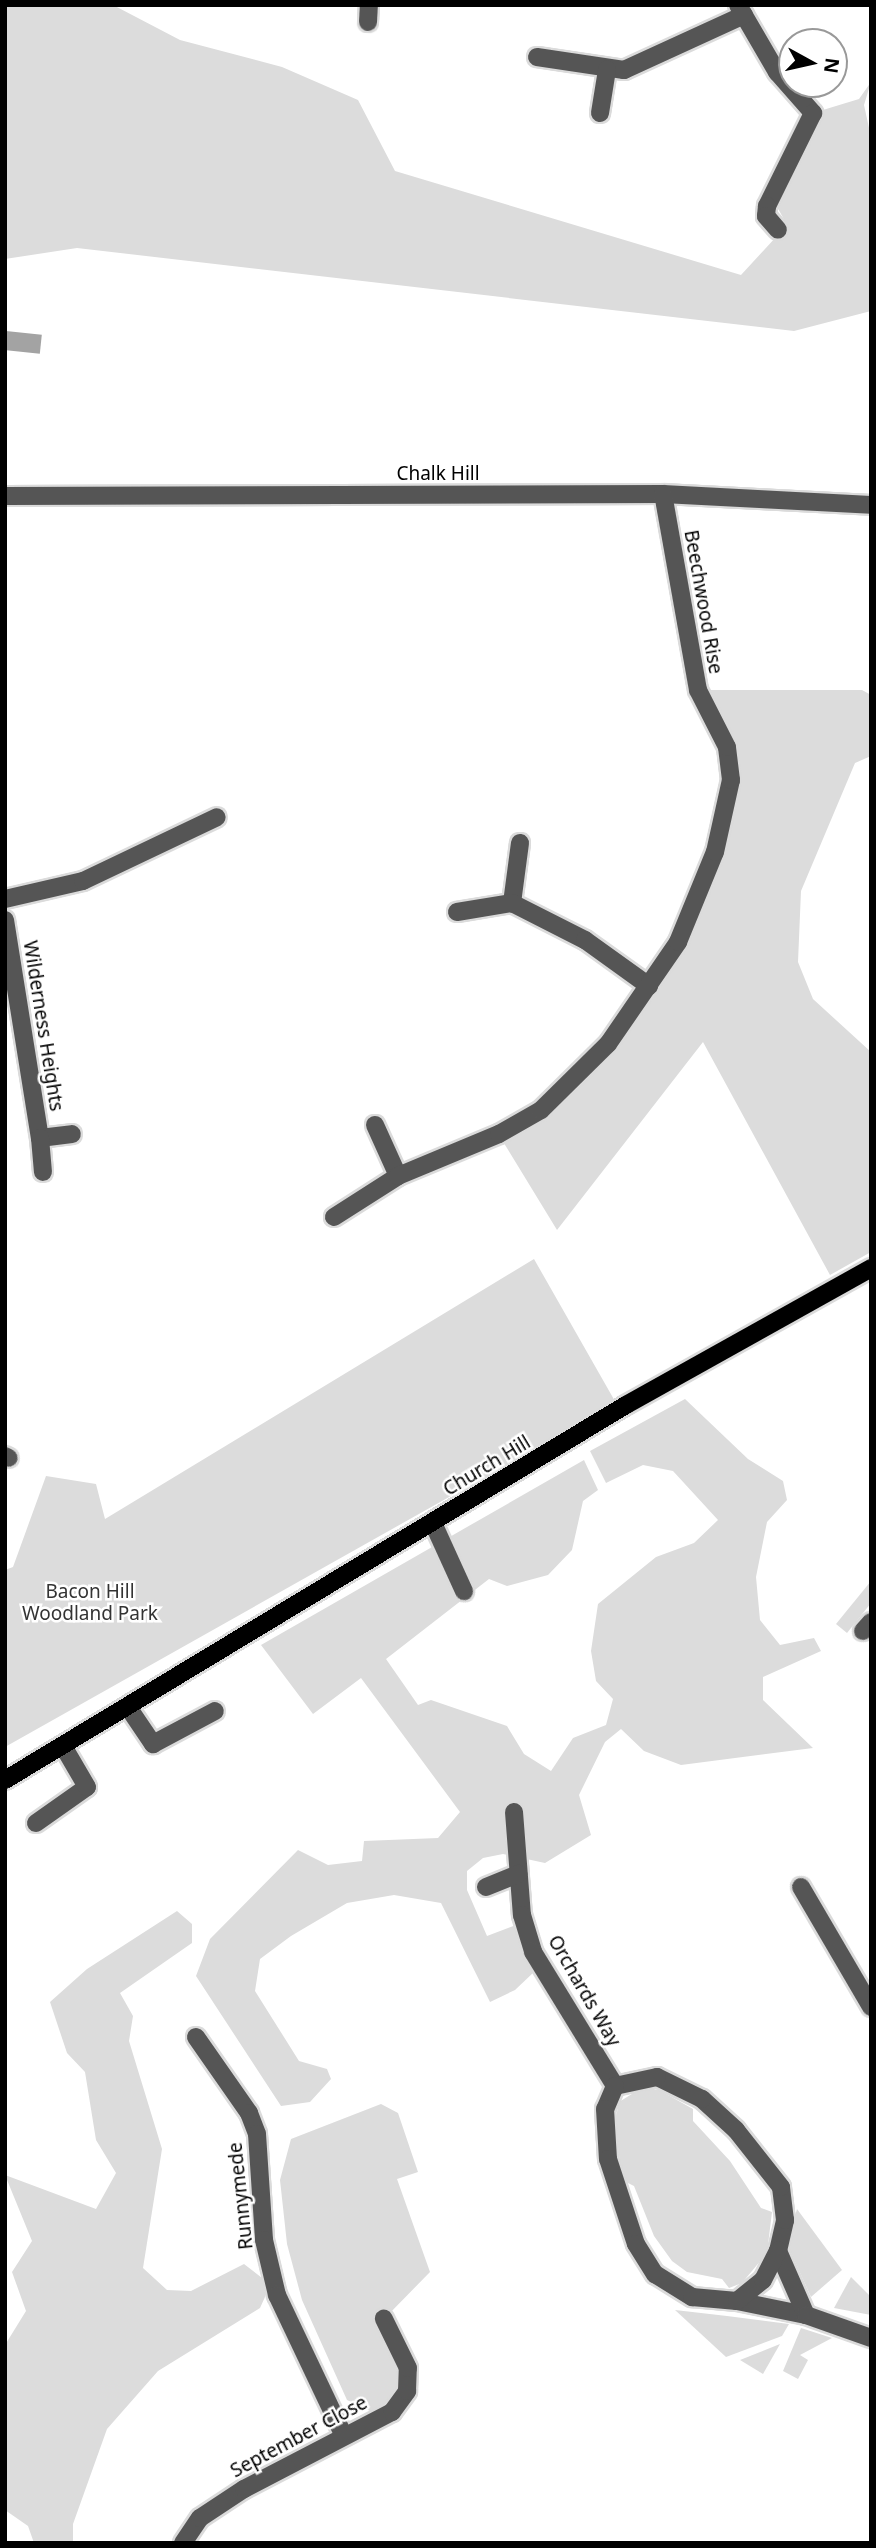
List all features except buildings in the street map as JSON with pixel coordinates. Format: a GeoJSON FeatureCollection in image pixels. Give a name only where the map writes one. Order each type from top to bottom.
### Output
{"type":"FeatureCollection","features":[{"type":"Feature","properties":{"kind":"main road","name":"Church Hill"},"geometry":{"type":"LineString","coordinates":[[5,1780],[626,1405],[871,1268]]}},
{"type":"Feature","properties":{"kind":"street"},"geometry":{"type":"LineString","coordinates":[[537,57],[607,70],[644,65],[741,10],[777,72],[813,113],[767,206],[766,216],[778,230]]}},
{"type":"Feature","properties":{"kind":"street"},"geometry":{"type":"LineString","coordinates":[[600,113],[607,70]]}},
{"type":"Feature","properties":{"kind":"street","name":"Chalk Hill"},"geometry":{"type":"LineString","coordinates":[[5,496],[663,494],[871,505]]}},
{"type":"Feature","properties":{"kind":"street","name":"Beechwood Rise"},"geometry":{"type":"LineString","coordinates":[[334,1217],[398,1176],[499,1134],[541,1110],[608,1045],[678,942],[701,891],[727,811],[731,779],[727,747],[698,690],[663,494]]}},
{"type":"Feature","properties":{"kind":"street"},"geometry":{"type":"LineString","coordinates":[[5,899],[83,881],[217,817]]}},
{"type":"Feature","properties":{"kind":"street"},"geometry":{"type":"LineString","coordinates":[[512,902],[520,844]]}},
{"type":"Feature","properties":{"kind":"street"},"geometry":{"type":"LineString","coordinates":[[457,912],[512,902],[585,940],[649,986]]}},
{"type":"Feature","properties":{"kind":"street","name":"Wilderness Heights"},"geometry":{"type":"LineString","coordinates":[[5,920],[40,1138],[43,1172]]}},
{"type":"Feature","properties":{"kind":"street"},"geometry":{"type":"LineString","coordinates":[[375,1125],[398,1176]]}},
{"type":"Feature","properties":{"kind":"street","name":"Wilderness Heights"},"geometry":{"type":"LineString","coordinates":[[40,1138],[72,1135]]}},
{"type":"Feature","properties":{"kind":"street"},"geometry":{"type":"LineString","coordinates":[[433,1523],[464,1591]]}},
{"type":"Feature","properties":{"kind":"street"},"geometry":{"type":"LineString","coordinates":[[128,1707],[153,1744],[215,1711]]}},
{"type":"Feature","properties":{"kind":"street"},"geometry":{"type":"LineString","coordinates":[[36,1823],[87,1787],[63,1746]]}},
{"type":"Feature","properties":{"kind":"street","name":"Orchards Way"},"geometry":{"type":"LineString","coordinates":[[514,1812],[522,1915],[533,1952],[615,2085]]}},
{"type":"Feature","properties":{"kind":"street"},"geometry":{"type":"LineString","coordinates":[[486,1887],[519,1874]]}},
{"type":"Feature","properties":{"kind":"street"},"geometry":{"type":"LineString","coordinates":[[801,1887],[871,2007]]}},
{"type":"Feature","properties":{"kind":"street","name":"Runnymede"},"geometry":{"type":"LineString","coordinates":[[196,2037],[249,2113],[257,2134],[264,2240],[277,2295],[344,2436]]}},
{"type":"Feature","properties":{"kind":"street"},"geometry":{"type":"LineString","coordinates":[[737,2301],[763,2280],[778,2251],[785,2220],[780,2187],[736,2130],[702,2099],[671,2082],[640,2077],[615,2085],[605,2109],[606,2141],[636,2244],[655,2274],[674,2291],[806,2315],[871,2338]]}},
{"type":"Feature","properties":{"kind":"street"},"geometry":{"type":"LineString","coordinates":[[778,2251],[806,2315]]}},
{"type":"Feature","properties":{"kind":"street","name":"September Close"},"geometry":{"type":"LineString","coordinates":[[183,2543],[200,2518],[244,2489],[392,2412],[407,2390],[408,2368],[384,2319]]}},
{"type":"Feature","properties":{"kind":"green space"},"geometry":{"type":"Polygon","coordinates":[[[5,5],[113,5],[180,40],[282,67],[358,100],[395,171],[741,275],[787,225],[775,203],[813,113],[859,99],[871,82],[864,105],[871,137],[871,311],[794,331],[77,248],[5,259],[5,5]]]}},
{"type":"Feature","properties":{"kind":"green space"},"geometry":{"type":"Polygon","coordinates":[[[698,690],[862,690],[871,695],[871,756],[855,763],[801,891],[798,962],[813,999],[871,1052],[871,1252],[830,1275],[703,1042],[557,1230],[502,1140],[576,1079],[678,942],[731,780],[698,690]]]}},
{"type":"Feature","properties":{"kind":"green space","name":"Bacon Hill Woodland Park"},"geometry":{"type":"Polygon","coordinates":[[[534,1259],[616,1403],[5,1747],[5,1570],[13,1567],[46,1476],[96,1484],[105,1519],[534,1259]]]}},
{"type":"Feature","properties":{"kind":"green space"},"geometry":{"type":"Polygon","coordinates":[[[685,1399],[748,1459],[783,1481],[787,1500],[767,1522],[756,1577],[760,1620],[780,1645],[814,1638],[821,1651],[763,1677],[763,1700],[813,1748],[681,1765],[644,1751],[621,1729],[605,1742],[579,1795],[591,1835],[545,1863],[503,1854],[483,1858],[467,1871],[467,1890],[487,1936],[516,1925],[534,1972],[515,1990],[490,2002],[441,1903],[394,1895],[347,1903],[291,1936],[260,1959],[255,1991],[299,2061],[327,2069],[331,2079],[310,2102],[281,2106],[196,1976],[210,1939],[298,1850],[328,1865],[362,1861],[364,1841],[438,1838],[460,1812],[361,1678],[313,1714],[261,1645],[584,1460],[598,1490],[583,1501],[572,1550],[548,1575],[507,1586],[489,1579],[386,1659],[418,1705],[431,1700],[507,1726],[524,1754],[551,1771],[573,1738],[606,1725],[613,1699],[596,1681],[591,1651],[598,1604],[656,1557],[694,1543],[718,1520],[673,1471],[643,1465],[606,1483],[590,1451],[685,1399]]]}},
{"type":"Feature","properties":{"kind":"green space"},"geometry":{"type":"Polygon","coordinates":[[[871,1581],[871,1603],[847,1633],[836,1624],[871,1581]]]}},
{"type":"Feature","properties":{"kind":"green space"},"geometry":{"type":"Polygon","coordinates":[[[177,1911],[192,1924],[192,1943],[120,1993],[133,2016],[129,2041],[162,2149],[143,2268],[167,2290],[191,2291],[244,2264],[266,2281],[265,2297],[260,2308],[158,2371],[107,2429],[73,2524],[73,2543],[34,2543],[28,2526],[5,2510],[5,2345],[26,2311],[12,2272],[32,2241],[5,2175],[96,2209],[116,2173],[96,2140],[85,2072],[67,2053],[50,2002],[87,1969],[177,1911]]]}},
{"type":"Feature","properties":{"kind":"green space"},"geometry":{"type":"Polygon","coordinates":[[[643,2087],[659,2090],[693,2109],[693,2121],[730,2161],[761,2208],[772,2212],[767,2253],[742,2283],[729,2288],[722,2279],[687,2272],[672,2261],[654,2236],[634,2186],[622,2180],[615,2122],[619,2102],[643,2087]]]}},
{"type":"Feature","properties":{"kind":"green space"},"geometry":{"type":"Polygon","coordinates":[[[381,2104],[398,2113],[418,2172],[397,2179],[430,2272],[384,2319],[407,2391],[381,2410],[370,2411],[347,2400],[302,2300],[287,2244],[280,2180],[291,2139],[381,2104]]]}},
{"type":"Feature","properties":{"kind":"green space"},"geometry":{"type":"Polygon","coordinates":[[[797,2209],[842,2270],[811,2297],[787,2244],[797,2209]]]}},
{"type":"Feature","properties":{"kind":"green space"},"geometry":{"type":"Polygon","coordinates":[[[851,2277],[871,2297],[871,2315],[834,2308],[851,2277]]]}},
{"type":"Feature","properties":{"kind":"green space"},"geometry":{"type":"Polygon","coordinates":[[[675,2310],[789,2324],[782,2336],[726,2357],[675,2310]]]}},
{"type":"Feature","properties":{"kind":"green space"},"geometry":{"type":"Polygon","coordinates":[[[801,2328],[832,2338],[800,2355],[808,2360],[798,2379],[783,2371],[801,2328]]]}},
{"type":"Feature","properties":{"kind":"green space"},"geometry":{"type":"Polygon","coordinates":[[[780,2344],[763,2374],[740,2360],[780,2344]]]}},
{"type":"Feature","properties":{"kind":"shaded area"},"geometry":{"type":"Polygon","coordinates":[[[6,331],[42,335],[40,354],[5,350],[6,331]]]}}]}
